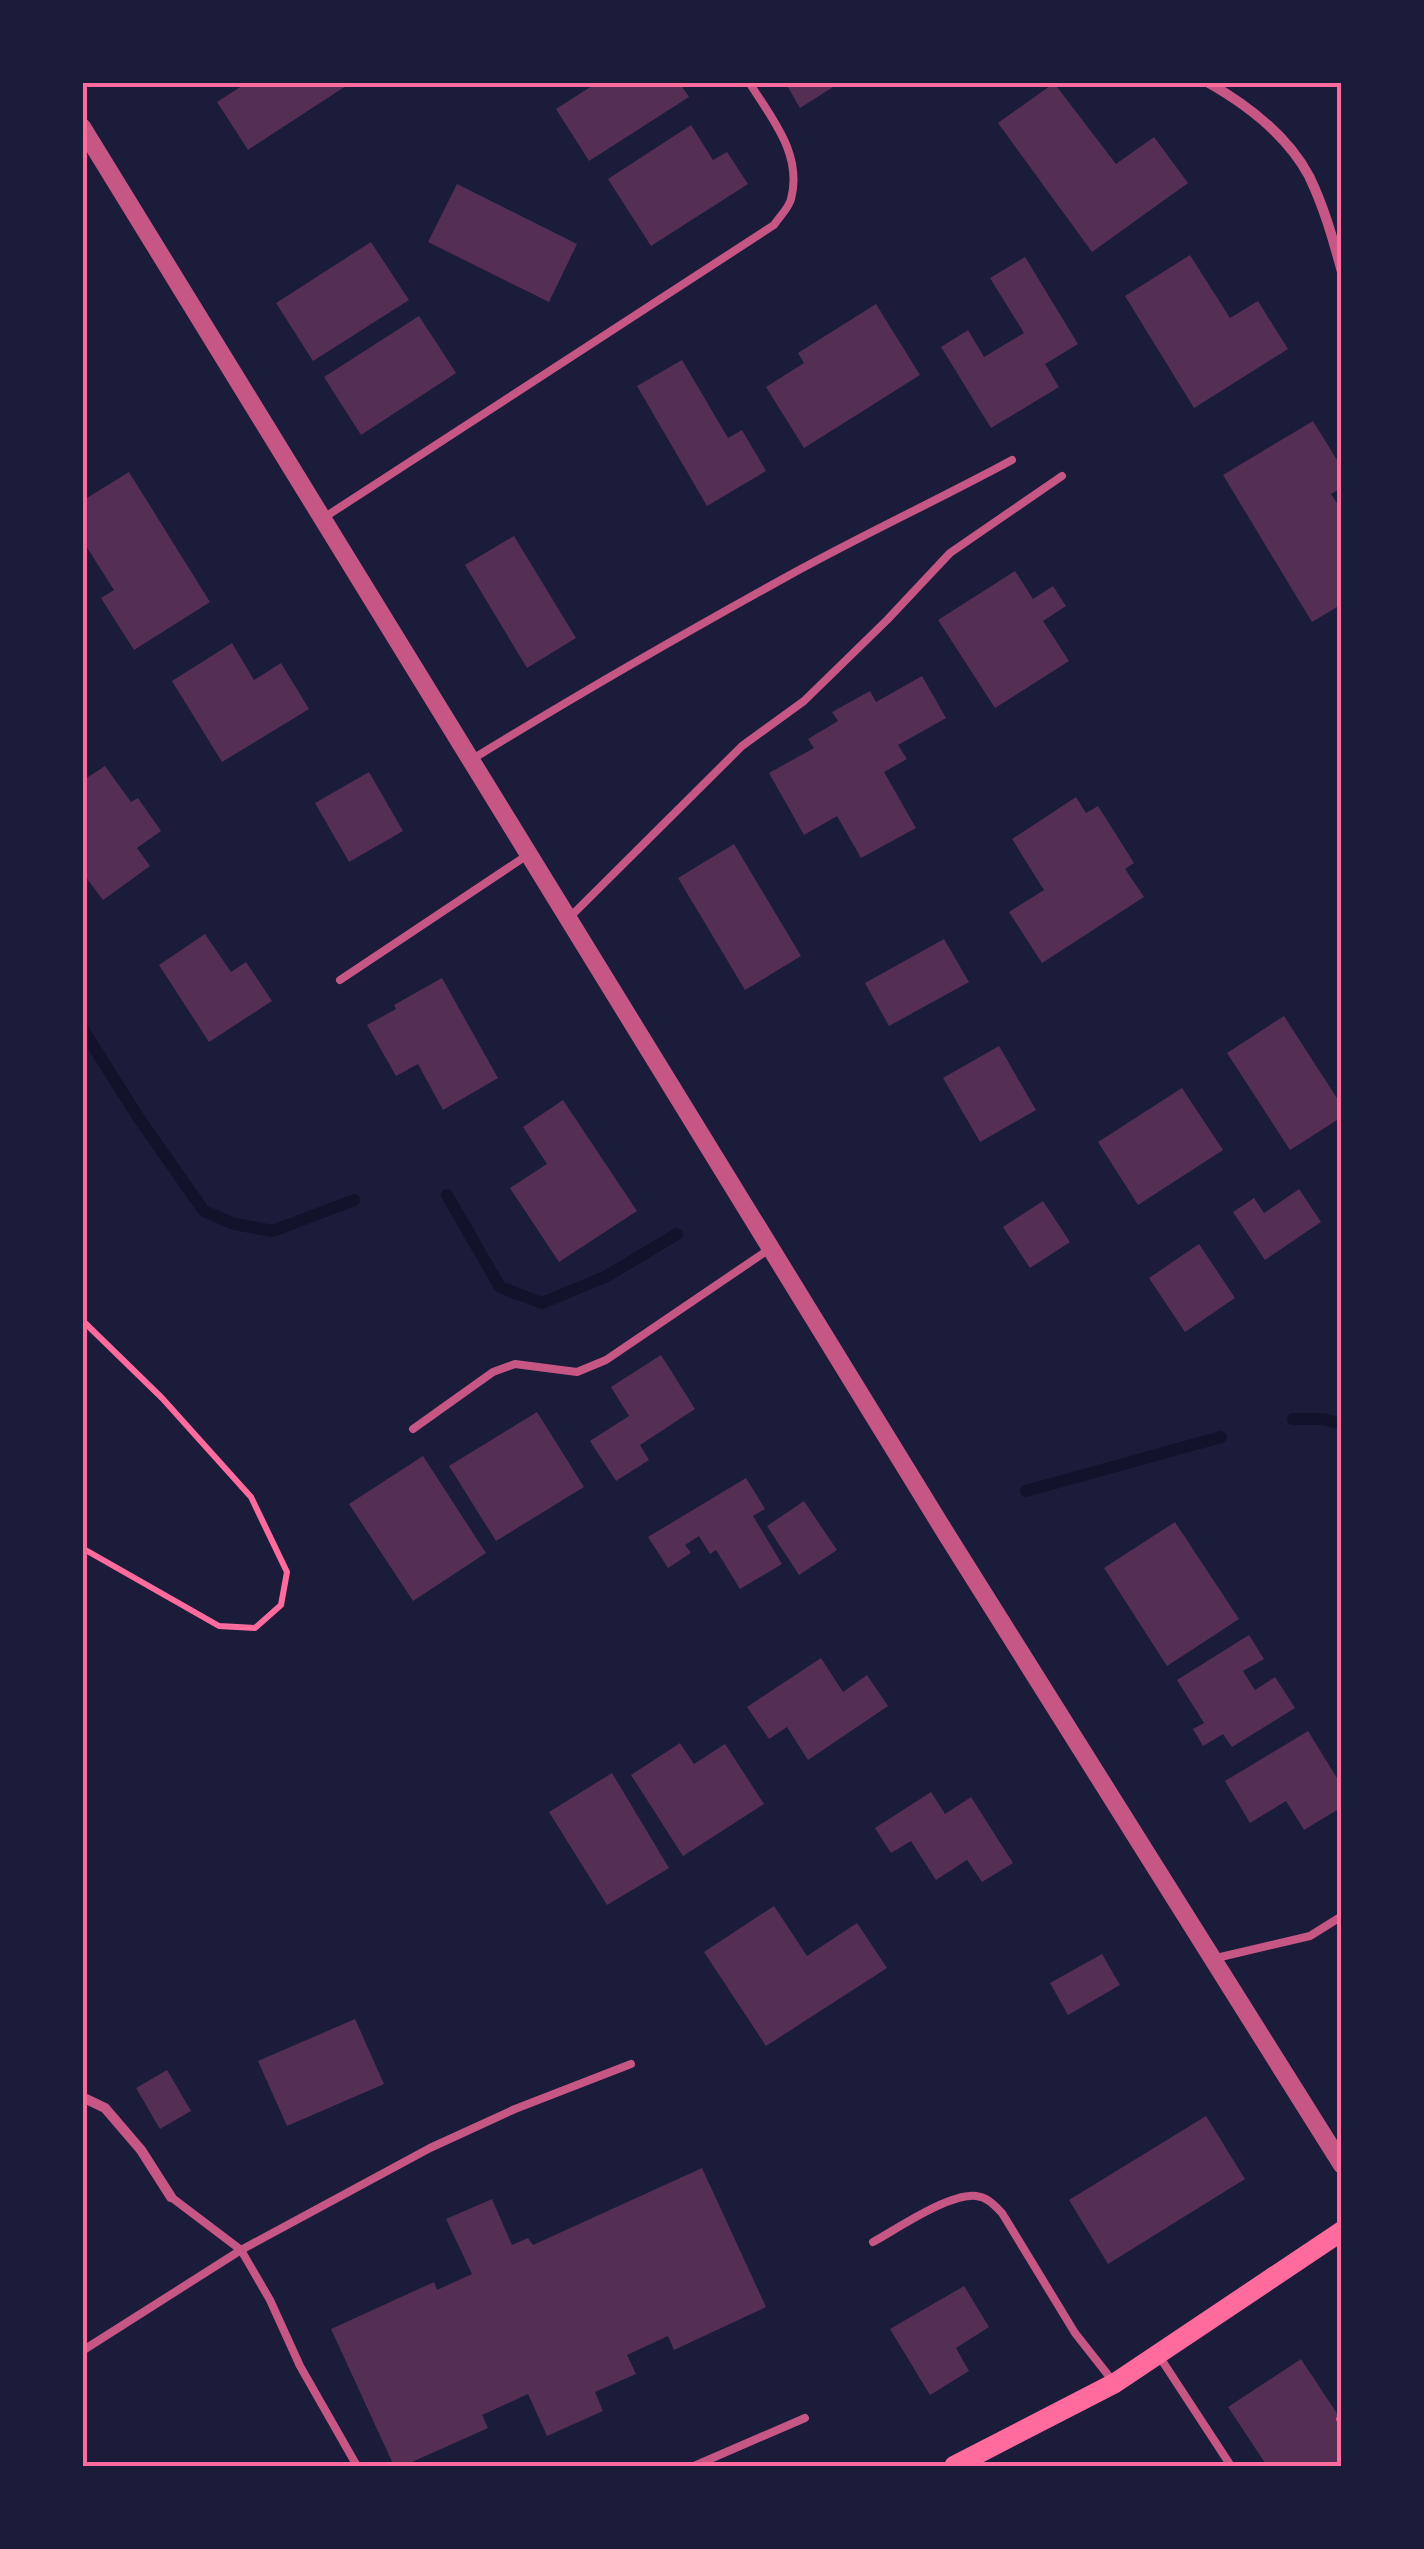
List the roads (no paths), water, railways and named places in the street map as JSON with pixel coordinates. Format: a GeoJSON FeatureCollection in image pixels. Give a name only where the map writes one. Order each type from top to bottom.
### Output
{"type":"FeatureCollection","features":[{"type":"Feature","properties":{"kind":"main road"},"geometry":{"type":"LineString","coordinates":[[954,2466],[1115,2383],[1342,2231]]}},
{"type":"Feature","properties":{"kind":"street"},"geometry":{"type":"LineString","coordinates":[[1207,82],[1250,109],[1282,140],[1307,173],[1326,215],[1342,272]]}},
{"type":"Feature","properties":{"kind":"street"},"geometry":{"type":"LineString","coordinates":[[82,127],[953,1545],[1342,2165]]}},
{"type":"Feature","properties":{"kind":"street"},"geometry":{"type":"LineString","coordinates":[[82,2097],[105,2108],[141,2150],[172,2196]]}},
{"type":"Feature","properties":{"kind":"lane"},"geometry":{"type":"LineString","coordinates":[[322,518],[774,225],[791,201],[793,170],[789,146],[749,82]]}},
{"type":"Feature","properties":{"kind":"lane"},"geometry":{"type":"LineString","coordinates":[[471,760],[789,575],[1012,460]]}},
{"type":"Feature","properties":{"kind":"lane"},"geometry":{"type":"LineString","coordinates":[[568,919],[742,746],[804,701],[950,553],[1062,476]]}},
{"type":"Feature","properties":{"kind":"lane"},"geometry":{"type":"LineString","coordinates":[[340,980],[529,854]]}},
{"type":"Feature","properties":{"kind":"lane"},"geometry":{"type":"LineString","coordinates":[[412,1429],[494,1372],[515,1364],[577,1372],[606,1360],[771,1248]]}},
{"type":"Feature","properties":{"kind":"lane"},"geometry":{"type":"LineString","coordinates":[[1212,1959],[1310,1936],[1342,1916]]}},
{"type":"Feature","properties":{"kind":"lane"},"geometry":{"type":"LineString","coordinates":[[82,2350],[241,2250],[430,2148],[515,2109],[631,2064]]}},
{"type":"Feature","properties":{"kind":"lane"},"geometry":{"type":"LineString","coordinates":[[172,2196],[241,2250],[357,2466]]}},
{"type":"Feature","properties":{"kind":"lane"},"geometry":{"type":"LineString","coordinates":[[873,2242],[962,2197],[978,2196],[992,2202],[1074,2333],[1115,2383]]}},
{"type":"Feature","properties":{"kind":"lane"},"geometry":{"type":"LineString","coordinates":[[1159,2356],[1231,2466]]}},
{"type":"Feature","properties":{"kind":"lane"},"geometry":{"type":"LineString","coordinates":[[694,2466],[804,2418]]}},
{"type":"Feature","properties":{"kind":"waterway"},"geometry":{"type":"LineString","coordinates":[[82,1028],[204,1211],[234,1224],[273,1231],[354,1200]]}},
{"type":"Feature","properties":{"kind":"waterway"},"geometry":{"type":"LineString","coordinates":[[447,1195],[500,1287],[542,1303],[607,1276],[677,1234]]}},
{"type":"Feature","properties":{"kind":"waterway"},"geometry":{"type":"LineString","coordinates":[[1293,1419],[1323,1419],[1342,1424]]}},
{"type":"Feature","properties":{"kind":"waterway"},"geometry":{"type":"LineString","coordinates":[[1026,1491],[1221,1437]]}}]}
